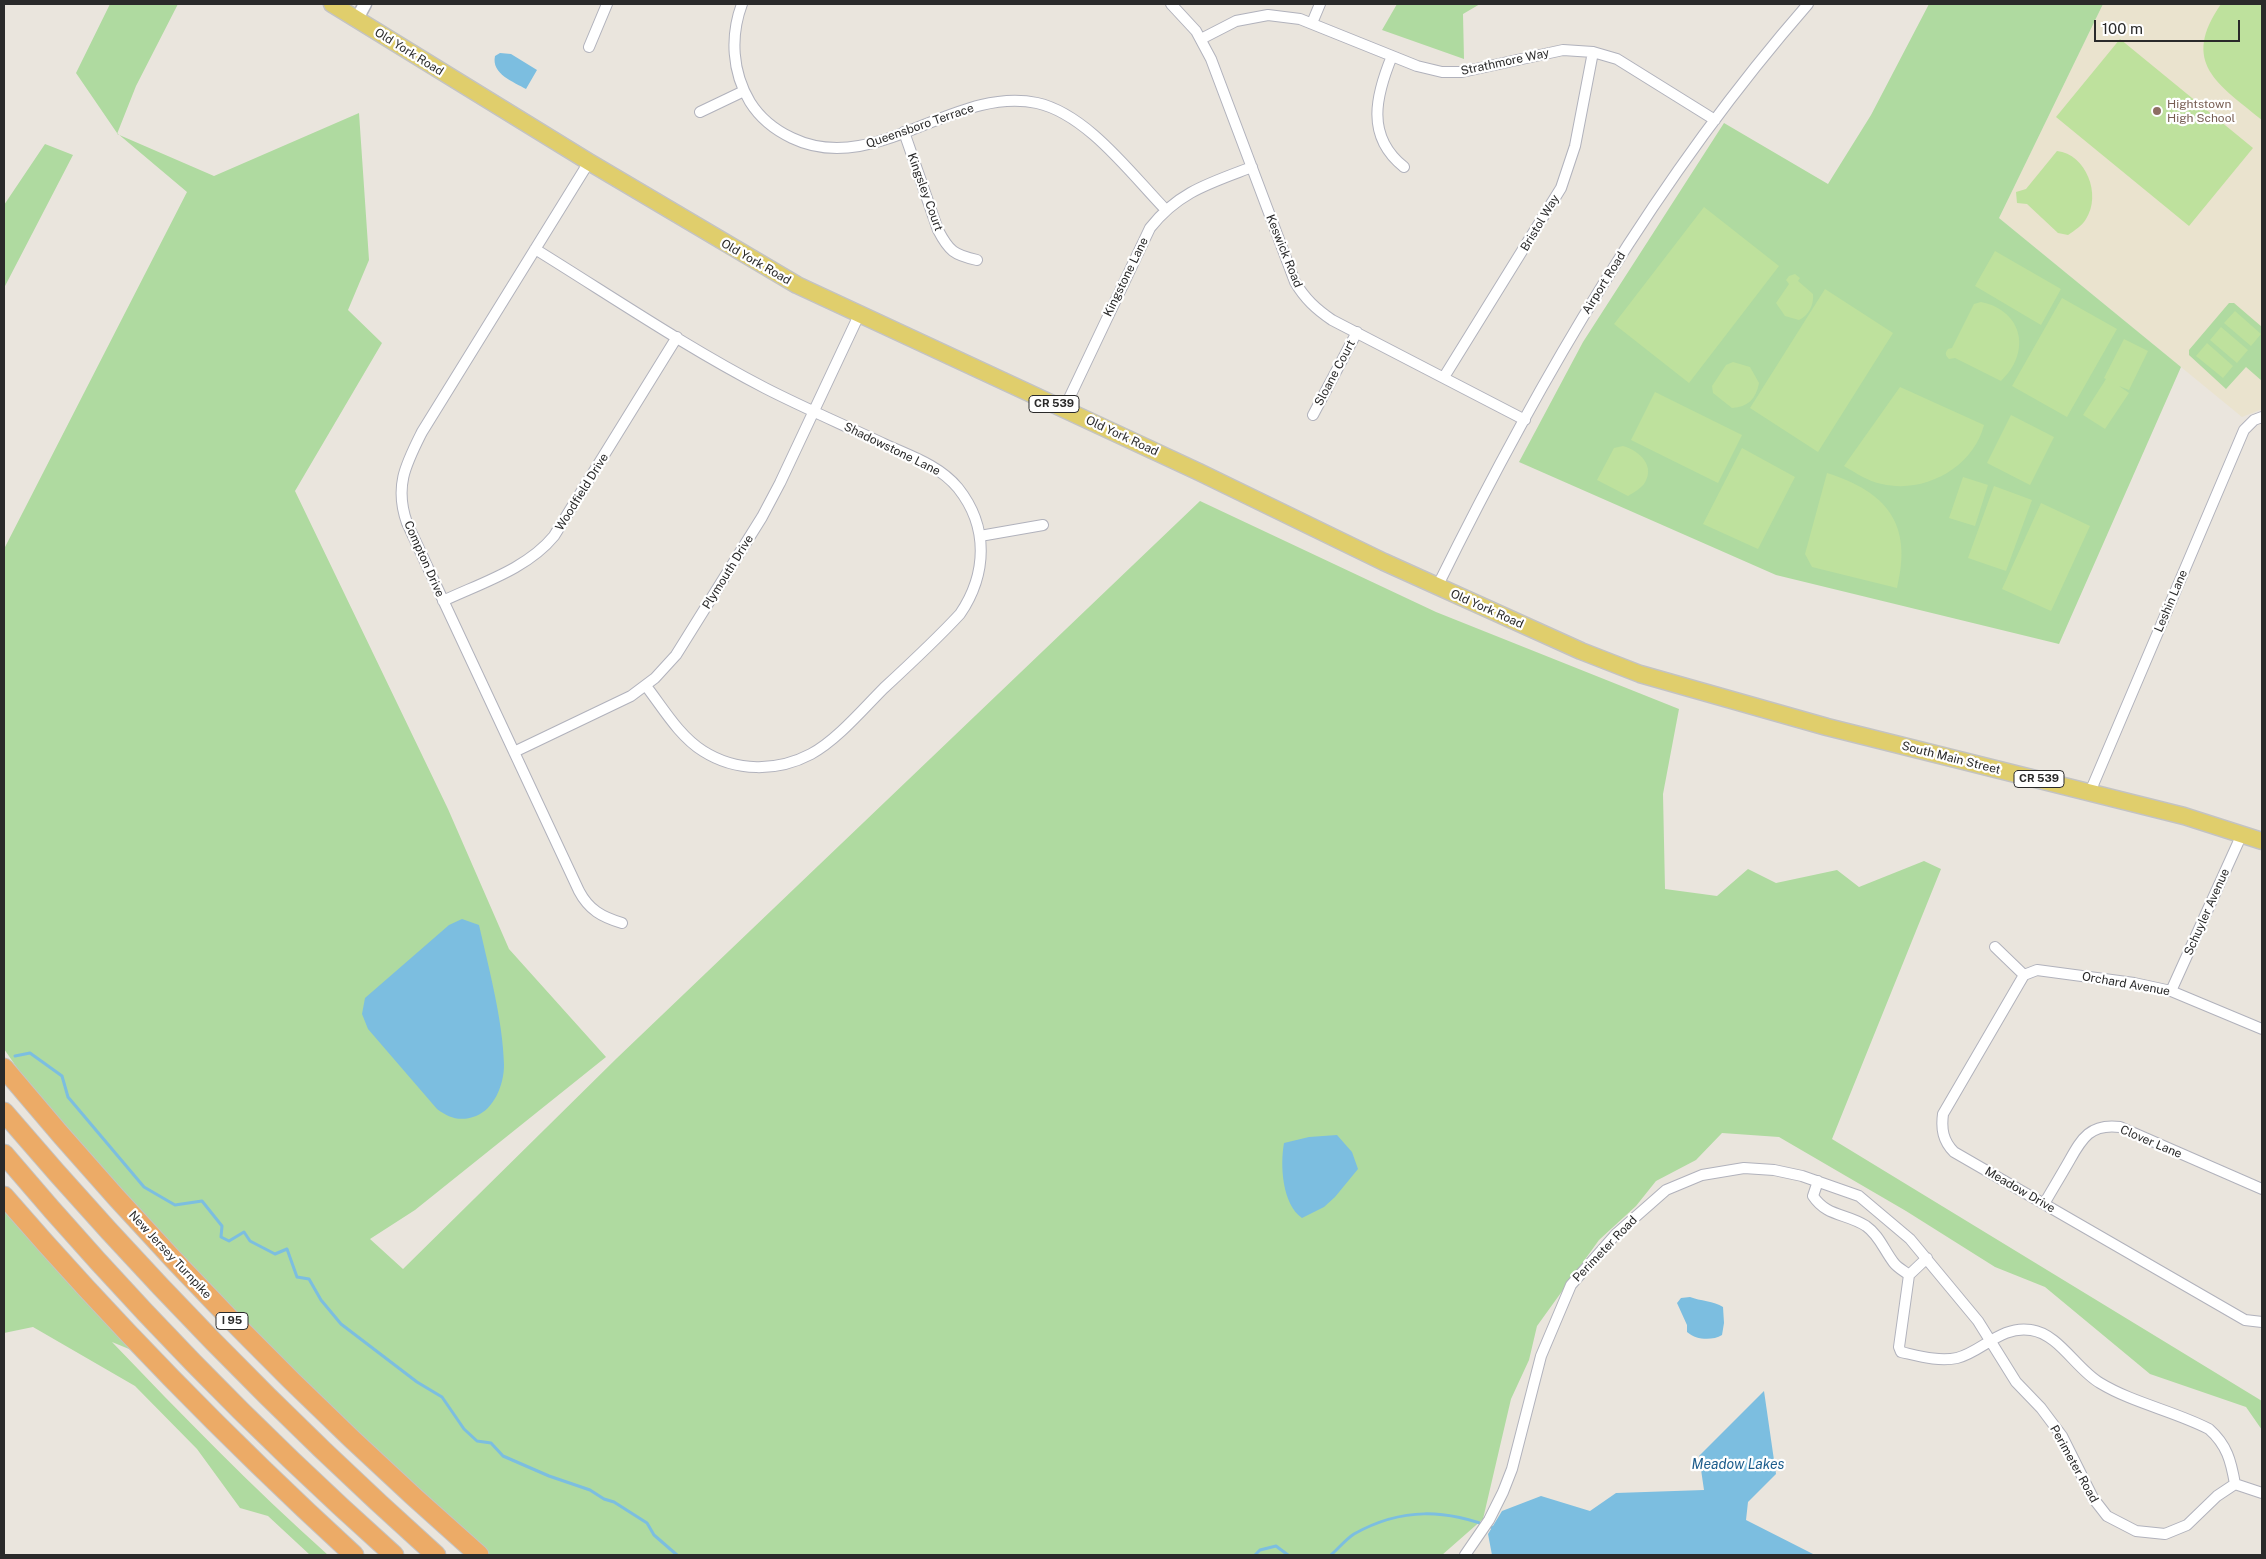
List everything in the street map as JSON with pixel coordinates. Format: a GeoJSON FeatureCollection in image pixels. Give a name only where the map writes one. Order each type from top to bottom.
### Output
{"type":"FeatureCollection","features":[{"type":"Feature","properties":{"kind":"highway","name":"New Jersey Turnpike"},"geometry":{"type":"LineString","coordinates":[[4,1068],[118,1200],[215,1303],[349,1437],[479,1555]]}},
{"type":"Feature","properties":{"kind":"highway","name":"I 95"},"geometry":{"type":"LineString","coordinates":[[4,1112],[126,1251],[217,1346],[348,1475],[436,1555]]}},
{"type":"Feature","properties":{"kind":"highway"},"geometry":{"type":"LineString","coordinates":[[4,1154],[104,1267],[196,1364],[312,1478],[394,1555]]}},
{"type":"Feature","properties":{"kind":"highway"},"geometry":{"type":"LineString","coordinates":[[4,1196],[57,1257],[161,1367],[242,1448],[354,1555]]}},
{"type":"Feature","properties":{"kind":"main road","name":"Old York Road"},"geometry":{"type":"LineString","coordinates":[[332,4],[589,162],[797,285],[1064,409],[1437,587],[1602,660],[1640,674],[1814,724]]}},
{"type":"Feature","properties":{"kind":"main road","name":"South Main Street"},"geometry":{"type":"LineString","coordinates":[[1814,724],[2090,792],[2262,840]]}},
{"type":"Feature","properties":{"kind":"street"},"geometry":{"type":"LineString","coordinates":[[357,19],[365,4]]}},
{"type":"Feature","properties":{"kind":"street"},"geometry":{"type":"LineString","coordinates":[[589,47],[607,4]]}},
{"type":"Feature","properties":{"kind":"street","name":"Queensboro Terrace"},"geometry":{"type":"LineString","coordinates":[[742,4],[736,26],[734,45],[736,64],[744,91],[760,116],[789,137],[813,146],[848,148],[904,132],[987,104],[1004,101],[1037,103],[1063,113],[1090,131],[1166,210]]}},
{"type":"Feature","properties":{"kind":"street","name":"Keswick Road"},"geometry":{"type":"LineString","coordinates":[[1171,4],[1189,22],[1201,39],[1211,60],[1295,282],[1303,296],[1321,313],[1524,420]]}},
{"type":"Feature","properties":{"kind":"street"},"geometry":{"type":"LineString","coordinates":[[1312,23],[1320,4]]}},
{"type":"Feature","properties":{"kind":"street","name":"Airport Road"},"geometry":{"type":"LineString","coordinates":[[1437,587],[1477,505],[1610,273],[1694,148],[1764,57],[1808,4]]}},
{"type":"Feature","properties":{"kind":"street","name":"Strathmore Way"},"geometry":{"type":"LineString","coordinates":[[1201,39],[1224,26],[1251,17],[1285,16],[1312,23],[1428,70],[1452,73],[1557,51],[1593,52],[1617,59],[1715,120]]}},
{"type":"Feature","properties":{"kind":"street","name":"Bristol Way"},"geometry":{"type":"LineString","coordinates":[[1444,377],[1561,188],[1574,152],[1593,52]]}},
{"type":"Feature","properties":{"kind":"street"},"geometry":{"type":"LineString","coordinates":[[1392,56],[1379,91],[1377,115],[1387,149],[1404,167]]}},
{"type":"Feature","properties":{"kind":"street"},"geometry":{"type":"LineString","coordinates":[[700,112],[744,91]]}},
{"type":"Feature","properties":{"kind":"street","name":"Kingsley Court"},"geometry":{"type":"LineString","coordinates":[[904,132],[938,230],[945,243],[958,255],[977,260]]}},
{"type":"Feature","properties":{"kind":"street","name":"Compton Drive"},"geometry":{"type":"LineString","coordinates":[[589,162],[422,432],[404,471],[401,493],[405,516],[443,601],[585,902],[599,914],[622,923]]}},
{"type":"Feature","properties":{"kind":"street","name":"Kingstone Lane"},"geometry":{"type":"LineString","coordinates":[[1064,409],[1150,228],[1166,210],[1199,187],[1252,167]]}},
{"type":"Feature","properties":{"kind":"street","name":"Shadowstone Lane"},"geometry":{"type":"LineString","coordinates":[[535,249],[764,388],[934,467],[958,489],[969,505],[980,536],[981,552],[978,581],[974,593],[960,614],[841,730],[812,754],[792,762],[761,768],[737,765],[715,758],[689,740],[646,686]]}},
{"type":"Feature","properties":{"kind":"street","name":"Plymouth Drive"},"geometry":{"type":"LineString","coordinates":[[514,752],[618,703],[646,686],[676,655],[762,517],[815,411],[859,315]]}},
{"type":"Feature","properties":{"kind":"street","name":"Sloane Court"},"geometry":{"type":"LineString","coordinates":[[1313,415],[1357,332]]}},
{"type":"Feature","properties":{"kind":"street","name":"Woodfield Drive"},"geometry":{"type":"LineString","coordinates":[[443,601],[522,563],[546,546],[678,337]]}},
{"type":"Feature","properties":{"kind":"street","name":"Leshin Lane"},"geometry":{"type":"LineString","coordinates":[[2090,792],[2244,430],[2254,420],[2262,417]]}},
{"type":"Feature","properties":{"kind":"street"},"geometry":{"type":"LineString","coordinates":[[980,536],[1043,525]]}},
{"type":"Feature","properties":{"kind":"street","name":"Schuyler Avenue"},"geometry":{"type":"LineString","coordinates":[[2171,991],[2242,834]]}},
{"type":"Feature","properties":{"kind":"street"},"geometry":{"type":"LineString","coordinates":[[1995,947],[2024,975]]}},
{"type":"Feature","properties":{"kind":"street","name":"Orchard Avenue"},"geometry":{"type":"LineString","coordinates":[[2024,975],[2037,970],[2134,983],[2171,991],[2262,1029]]}},
{"type":"Feature","properties":{"kind":"street","name":"Meadow Drive"},"geometry":{"type":"LineString","coordinates":[[2024,975],[1943,1114],[1942,1124],[1946,1142],[1954,1152],[2245,1320],[2262,1322]]}},
{"type":"Feature","properties":{"kind":"street","name":"Clover Lane"},"geometry":{"type":"LineString","coordinates":[[2044,1204],[2081,1140],[2092,1131],[2110,1126],[2120,1127],[2262,1189]]}},
{"type":"Feature","properties":{"kind":"street","name":"Perimeter Road"},"geometry":{"type":"LineString","coordinates":[[1465,1555],[1495,1510],[1512,1469],[1541,1356],[1571,1285],[1616,1234],[1666,1190],[1702,1175],[1744,1168],[1774,1170],[1802,1176],[1858,1196],[1910,1239],[1978,1321],[2016,1382],[2041,1408],[2062,1436],[2093,1498],[2107,1516],[2136,1530],[2164,1534],[2187,1525],[2217,1496],[2235,1484]]}},
{"type":"Feature","properties":{"kind":"street"},"geometry":{"type":"LineString","coordinates":[[1818,1181],[1814,1196],[1820,1207],[1853,1219],[1867,1227],[1880,1239],[1896,1264],[1909,1275]]}},
{"type":"Feature","properties":{"kind":"street"},"geometry":{"type":"LineString","coordinates":[[1927,1258],[1909,1275],[1899,1347],[1901,1352],[1933,1359],[1959,1358],[2003,1333],[2022,1329],[2040,1332],[2060,1347],[2080,1368],[2099,1383],[2209,1429],[2218,1437],[2229,1455],[2235,1484],[2262,1493]]}},
{"type":"Feature","properties":{"kind":"shaded area","name":"Hightstown High School"},"geometry":{"type":"Polygon","coordinates":[[[2103,4],[2262,4],[2262,409],[2242,417],[1999,218],[2103,4]]]}},
{"type":"Feature","properties":{"kind":"green space"},"geometry":{"type":"Polygon","coordinates":[[[110,4],[178,4],[136,86],[117,133],[76,73],[110,4]]]}},
{"type":"Feature","properties":{"kind":"green space"},"geometry":{"type":"Polygon","coordinates":[[[1397,4],[1480,4],[1463,14],[1464,59],[1382,30],[1397,4]]]}},
{"type":"Feature","properties":{"kind":"green space"},"geometry":{"type":"Polygon","coordinates":[[[1929,4],[2103,4],[1999,218],[2181,367],[2059,644],[1776,575],[1519,462],[1583,342],[1724,123],[1828,184],[1871,115],[1929,4]]]}},
{"type":"Feature","properties":{"kind":"green space"},"geometry":{"type":"Polygon","coordinates":[[[2221,4],[2262,4],[2262,120],[2219,83],[2210,71],[2204,57],[2204,42],[2209,24],[2221,4]]]}},
{"type":"Feature","properties":{"kind":"green space"},"geometry":{"type":"Polygon","coordinates":[[[2120,39],[2253,148],[2189,226],[2056,117],[2120,39]]]}},
{"type":"Feature","properties":{"kind":"green space"},"geometry":{"type":"Polygon","coordinates":[[[359,113],[369,260],[348,310],[382,343],[295,491],[448,809],[509,949],[606,1057],[415,1210],[370,1239],[403,1269],[617,1058],[1200,501],[1436,612],[1679,709],[1663,794],[1665,889],[1717,896],[1748,869],[1776,883],[1837,870],[1859,887],[1924,861],[1941,869],[1832,1139],[2262,1401],[2262,1430],[2246,1407],[2150,1374],[2045,1287],[1995,1267],[1906,1211],[1779,1137],[1722,1133],[1696,1160],[1656,1181],[1636,1206],[1599,1240],[1537,1326],[1529,1360],[1511,1399],[1483,1519],[1442,1555],[469,1555],[108,1199],[4,1049],[4,549],[187,192],[119,135],[214,176],[359,113]]]}},
{"type":"Feature","properties":{"kind":"green space"},"geometry":{"type":"Polygon","coordinates":[[[45,144],[73,155],[4,288],[4,205],[45,144]]]}},
{"type":"Feature","properties":{"kind":"green space"},"geometry":{"type":"Polygon","coordinates":[[[2057,151],[2067,154],[2076,160],[2083,168],[2092,188],[2091,209],[2086,219],[2068,235],[2058,233],[2027,204],[2017,203],[2016,192],[2026,189],[2057,151]]]}},
{"type":"Feature","properties":{"kind":"green space"},"geometry":{"type":"Polygon","coordinates":[[[1704,207],[1779,266],[1689,383],[1614,324],[1704,207]]]}},
{"type":"Feature","properties":{"kind":"green space"},"geometry":{"type":"Polygon","coordinates":[[[1995,251],[2061,289],[2041,325],[1975,286],[1995,251]]]}},
{"type":"Feature","properties":{"kind":"green space"},"geometry":{"type":"Polygon","coordinates":[[[1795,274],[1800,278],[1798,281],[1813,294],[1813,302],[1810,309],[1799,320],[1785,316],[1776,303],[1789,284],[1786,280],[1789,276],[1795,274]]]}},
{"type":"Feature","properties":{"kind":"green space"},"geometry":{"type":"Polygon","coordinates":[[[1825,289],[1893,333],[1818,452],[1750,408],[1825,289]]]}},
{"type":"Feature","properties":{"kind":"green space"},"geometry":{"type":"Polygon","coordinates":[[[2062,298],[2117,329],[2067,417],[2012,386],[2062,298]]]}},
{"type":"Feature","properties":{"kind":"green space"},"geometry":{"type":"Polygon","coordinates":[[[1981,302],[1995,307],[2006,314],[2014,324],[2018,334],[2017,358],[2011,370],[2001,381],[1955,358],[1949,359],[1946,355],[1948,349],[1952,348],[1974,304],[1981,302]]]}},
{"type":"Feature","properties":{"kind":"green space"},"geometry":{"type":"Polygon","coordinates":[[[2229,303],[2234,303],[2262,327],[2262,381],[2246,367],[2226,389],[2189,355],[2189,350],[2229,303]]]}},
{"type":"Feature","properties":{"kind":"green space"},"geometry":{"type":"Polygon","coordinates":[[[2235,311],[2261,334],[2251,346],[2224,323],[2235,311]]]}},
{"type":"Feature","properties":{"kind":"green space"},"geometry":{"type":"Polygon","coordinates":[[[2221,327],[2248,350],[2237,363],[2210,340],[2221,327]]]}},
{"type":"Feature","properties":{"kind":"green space"},"geometry":{"type":"Polygon","coordinates":[[[2124,339],[2148,351],[2129,390],[2119,386],[2129,393],[2105,429],[2083,415],[2106,379],[2104,378],[2124,339]]]}},
{"type":"Feature","properties":{"kind":"green space"},"geometry":{"type":"Polygon","coordinates":[[[2207,343],[2233,366],[2223,378],[2196,356],[2207,343]]]}},
{"type":"Feature","properties":{"kind":"green space"},"geometry":{"type":"Polygon","coordinates":[[[1733,362],[1750,367],[1759,383],[1756,394],[1747,404],[1732,408],[1713,393],[1712,386],[1726,365],[1733,362]]]}},
{"type":"Feature","properties":{"kind":"green space"},"geometry":{"type":"Polygon","coordinates":[[[1900,387],[1984,425],[1978,440],[1969,454],[1958,465],[1930,481],[1898,486],[1871,481],[1844,466],[1900,387]]]}},
{"type":"Feature","properties":{"kind":"green space"},"geometry":{"type":"Polygon","coordinates":[[[1655,392],[1742,435],[1718,483],[1631,440],[1655,392]]]}},
{"type":"Feature","properties":{"kind":"green space"},"geometry":{"type":"Polygon","coordinates":[[[2011,415],[2054,437],[2030,485],[1987,463],[2011,415]]]}},
{"type":"Feature","properties":{"kind":"green space"},"geometry":{"type":"Polygon","coordinates":[[[1623,446],[1640,455],[1647,465],[1648,471],[1644,484],[1628,496],[1597,480],[1614,448],[1623,446]]]}},
{"type":"Feature","properties":{"kind":"green space"},"geometry":{"type":"Polygon","coordinates":[[[1742,448],[1795,477],[1758,549],[1703,524],[1742,448]]]}},
{"type":"Feature","properties":{"kind":"green space"},"geometry":{"type":"Polygon","coordinates":[[[1827,473],[1866,490],[1880,501],[1890,514],[1898,528],[1901,546],[1901,565],[1897,588],[1812,567],[1805,554],[1827,473]]]}},
{"type":"Feature","properties":{"kind":"green space"},"geometry":{"type":"Polygon","coordinates":[[[1963,477],[1988,485],[1975,526],[1949,518],[1963,477]]]}},
{"type":"Feature","properties":{"kind":"green space"},"geometry":{"type":"Polygon","coordinates":[[[1994,486],[2032,500],[2006,571],[1968,558],[1994,486]]]}},
{"type":"Feature","properties":{"kind":"green space"},"geometry":{"type":"Polygon","coordinates":[[[2041,503],[2090,526],[2051,611],[2002,589],[2041,503]]]}},
{"type":"Feature","properties":{"kind":"green space"},"geometry":{"type":"Polygon","coordinates":[[[4,1189],[163,1363],[112,1342],[191,1424],[328,1555],[310,1555],[268,1516],[240,1508],[197,1449],[135,1386],[33,1327],[4,1333],[4,1189]]]}},
{"type":"Feature","properties":{"kind":"water"},"geometry":{"type":"Polygon","coordinates":[[[500,53],[511,54],[537,70],[526,89],[504,77],[496,68],[495,56],[500,53]]]}},
{"type":"Feature","properties":{"kind":"water"},"geometry":{"type":"Polygon","coordinates":[[[462,919],[479,925],[498,1013],[504,1065],[500,1088],[493,1102],[482,1113],[465,1119],[450,1117],[437,1109],[368,1029],[362,1014],[365,998],[449,925],[462,919]]]}},
{"type":"Feature","properties":{"kind":"water"},"geometry":{"type":"Polygon","coordinates":[[[1337,1135],[1352,1152],[1358,1169],[1335,1197],[1324,1207],[1302,1218],[1295,1212],[1286,1194],[1282,1162],[1284,1143],[1309,1137],[1337,1135]]]}},
{"type":"Feature","properties":{"kind":"water"},"geometry":{"type":"Polygon","coordinates":[[[1690,1297],[1715,1303],[1723,1307],[1724,1323],[1722,1335],[1704,1339],[1695,1337],[1687,1332],[1687,1325],[1677,1303],[1681,1298],[1690,1297]]]}},
{"type":"Feature","properties":{"kind":"water","name":"Meadow Lakes"},"geometry":{"type":"Polygon","coordinates":[[[1764,1391],[1776,1474],[1748,1502],[1746,1520],[1815,1555],[1492,1555],[1488,1534],[1502,1511],[1541,1496],[1590,1511],[1616,1493],[1704,1490],[1699,1456],[1764,1391]]]}},
{"type":"Feature","properties":{"kind":"waterway"},"geometry":{"type":"LineString","coordinates":[[15,1056],[30,1053],[62,1076],[68,1097],[144,1187],[175,1205],[202,1201],[222,1226],[221,1237],[229,1241],[244,1232],[250,1241],[275,1254],[287,1249],[297,1277],[309,1279],[321,1300],[341,1324],[417,1382],[442,1397],[464,1429],[477,1441],[491,1443],[503,1456],[549,1476],[590,1490],[604,1499],[614,1502],[647,1523],[654,1535],[677,1555]]}},
{"type":"Feature","properties":{"kind":"waterway"},"geometry":{"type":"LineString","coordinates":[[1331,1555],[1354,1534],[1372,1525],[1407,1515],[1442,1515],[1478,1522],[1496,1529]]}},
{"type":"Feature","properties":{"kind":"waterway"},"geometry":{"type":"LineString","coordinates":[[1255,1555],[1260,1550],[1276,1546],[1288,1555]]}},
{"type":"Feature","properties":{"kind":"place","name":"Hightstown High School"},"geometry":{"type":"Point","coordinates":[2157,111]}}]}
